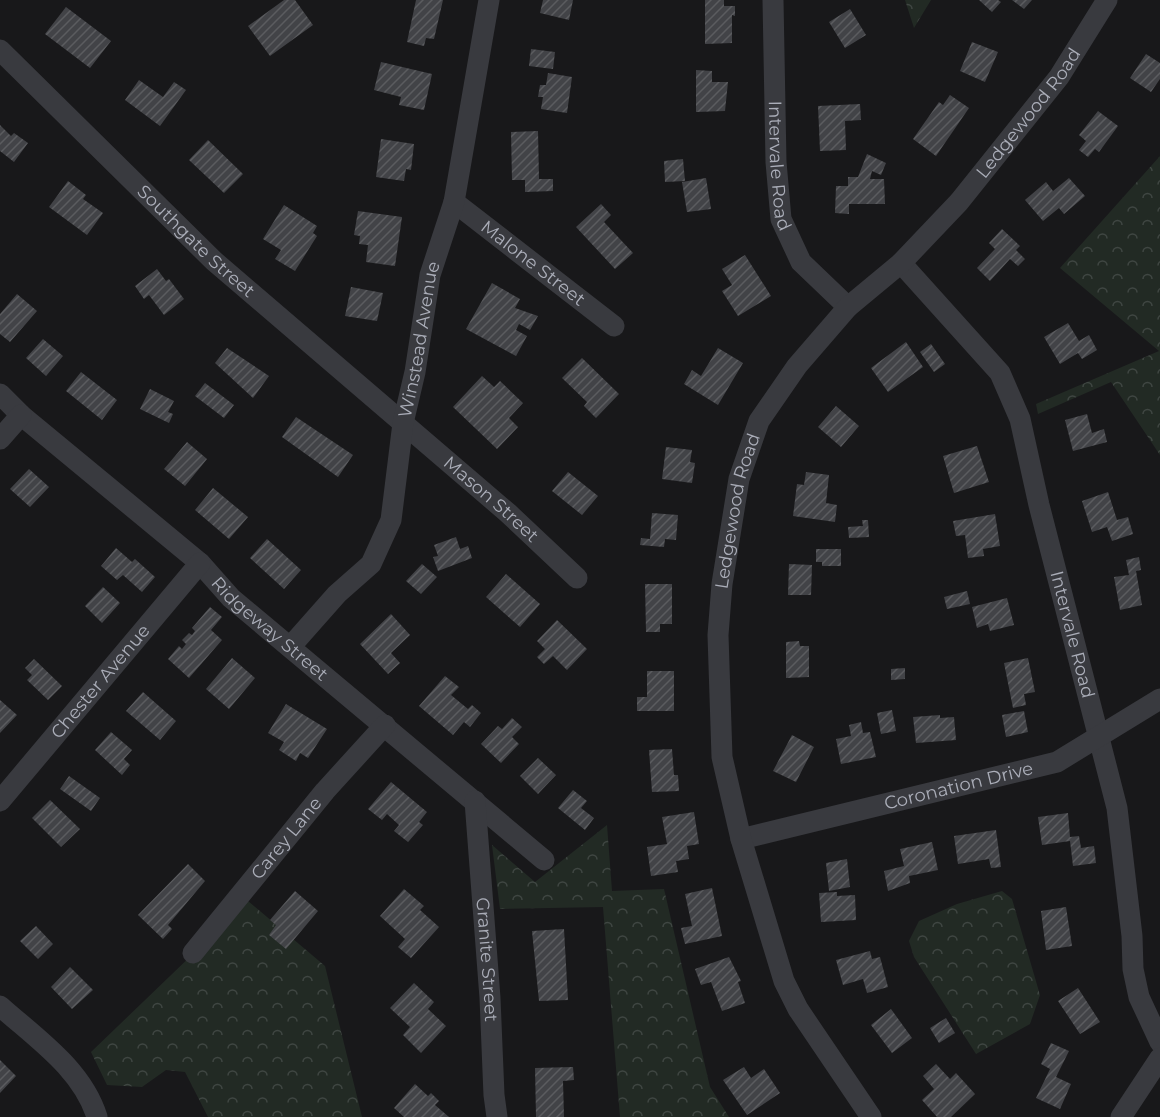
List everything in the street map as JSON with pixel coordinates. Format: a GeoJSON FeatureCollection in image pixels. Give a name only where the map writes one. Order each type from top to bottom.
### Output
{"type":"FeatureCollection","features":[{"type":"Feature","properties":{"kind":"street","name":"Winstead Avenue"},"geometry":{"type":"LineString","coordinates":[[291,646],[337,594],[371,564],[391,520],[404,423],[415,372],[430,274],[454,202],[489,0]]}},
{"type":"Feature","properties":{"kind":"street","name":"Intervale Road"},"geometry":{"type":"LineString","coordinates":[[773,0],[776,162],[781,219],[801,262],[848,307]]}},
{"type":"Feature","properties":{"kind":"street","name":"Ledgewood Road"},"geometry":{"type":"LineString","coordinates":[[871,1117],[798,1009],[783,981],[741,839],[722,757],[718,635],[722,584],[739,479],[759,421],[797,366],[848,307],[901,263],[959,202],[1052,86],[1107,0]]}},
{"type":"Feature","properties":{"kind":"street","name":"Southgate Street"},"geometry":{"type":"LineString","coordinates":[[0,50],[213,261],[404,423]]}},
{"type":"Feature","properties":{"kind":"street","name":"Malone Street"},"geometry":{"type":"LineString","coordinates":[[454,202],[614,326]]}},
{"type":"Feature","properties":{"kind":"street","name":"Intervale Road"},"geometry":{"type":"LineString","coordinates":[[901,263],[1000,373],[1020,419],[1117,808],[1133,969],[1139,997],[1160,1042]]}},
{"type":"Feature","properties":{"kind":"street","name":"Ridgeway Street"},"geometry":{"type":"LineString","coordinates":[[0,394],[21,415],[200,563],[231,598],[544,860]]}},
{"type":"Feature","properties":{"kind":"street"},"geometry":{"type":"LineString","coordinates":[[0,440],[21,415]]}},
{"type":"Feature","properties":{"kind":"street","name":"Mason Street"},"geometry":{"type":"LineString","coordinates":[[404,423],[508,513],[577,578]]}},
{"type":"Feature","properties":{"kind":"street","name":"Chester Avenue"},"geometry":{"type":"LineString","coordinates":[[0,801],[200,563]]}},
{"type":"Feature","properties":{"kind":"street","name":"Coronation Drive"},"geometry":{"type":"LineString","coordinates":[[741,839],[1057,762],[1160,699]]}},
{"type":"Feature","properties":{"kind":"street","name":"Carey Lane"},"geometry":{"type":"LineString","coordinates":[[193,953],[325,791],[385,725]]}},
{"type":"Feature","properties":{"kind":"street","name":"Granite Street"},"geometry":{"type":"LineString","coordinates":[[476,801],[497,1117]]}},
{"type":"Feature","properties":{"kind":"street"},"geometry":{"type":"LineString","coordinates":[[0,1006],[78,1076],[93,1101],[98,1117]]}},
{"type":"Feature","properties":{"kind":"street"},"geometry":{"type":"LineString","coordinates":[[1120,1117],[1160,1058]]}},
{"type":"Feature","properties":{"kind":"green space"},"geometry":{"type":"Polygon","coordinates":[[[905,0],[931,0],[914,28],[905,0]]]}},
{"type":"Feature","properties":{"kind":"green space"},"geometry":{"type":"Polygon","coordinates":[[[1160,156],[1160,455],[1111,382],[1038,414],[1036,404],[1159,351],[1060,268],[1160,156]]]}},
{"type":"Feature","properties":{"kind":"green space"},"geometry":{"type":"Polygon","coordinates":[[[607,825],[612,891],[664,889],[710,1087],[729,1117],[620,1117],[603,907],[500,909],[492,845],[535,882],[607,825]]]}},
{"type":"Feature","properties":{"kind":"green space"},"geometry":{"type":"Polygon","coordinates":[[[1002,891],[1012,899],[1040,995],[1030,1024],[976,1054],[914,957],[909,941],[919,921],[957,904],[1002,891]]]}},
{"type":"Feature","properties":{"kind":"green space"},"geometry":{"type":"Polygon","coordinates":[[[248,901],[325,966],[362,1117],[208,1117],[185,1072],[166,1070],[142,1087],[107,1085],[91,1052],[248,901]]]}},
{"type":"Feature","properties":{"kind":"building"},"geometry":{"type":"Polygon","coordinates":[[[284,0],[295,0],[313,25],[270,56],[248,26],[284,0]]]}},
{"type":"Feature","properties":{"kind":"building"},"geometry":{"type":"Polygon","coordinates":[[[416,0],[443,0],[434,39],[426,38],[424,46],[407,42],[416,0]]]}},
{"type":"Feature","properties":{"kind":"building"},"geometry":{"type":"Polygon","coordinates":[[[543,0],[573,0],[569,20],[540,13],[543,0]]]}},
{"type":"Feature","properties":{"kind":"building"},"geometry":{"type":"Polygon","coordinates":[[[705,0],[724,0],[724,6],[735,6],[735,16],[732,15],[732,43],[705,44],[705,0]]]}},
{"type":"Feature","properties":{"kind":"building"},"geometry":{"type":"Polygon","coordinates":[[[979,0],[998,0],[1001,2],[992,12],[979,0]]]}},
{"type":"Feature","properties":{"kind":"building"},"geometry":{"type":"Polygon","coordinates":[[[1012,0],[1032,0],[1024,9],[1012,0]]]}},
{"type":"Feature","properties":{"kind":"building"},"geometry":{"type":"Polygon","coordinates":[[[66,7],[111,41],[90,68],[45,34],[66,7]]]}},
{"type":"Feature","properties":{"kind":"building"},"geometry":{"type":"Polygon","coordinates":[[[850,9],[866,35],[845,48],[829,22],[850,9]]]}},
{"type":"Feature","properties":{"kind":"building"},"geometry":{"type":"Polygon","coordinates":[[[972,42],[998,52],[985,82],[960,71],[972,42]]]}},
{"type":"Feature","properties":{"kind":"building"},"geometry":{"type":"Polygon","coordinates":[[[531,49],[555,52],[553,69],[529,66],[531,49]]]}},
{"type":"Feature","properties":{"kind":"building"},"geometry":{"type":"Polygon","coordinates":[[[1146,54],[1160,63],[1160,79],[1151,92],[1130,78],[1146,54]]]}},
{"type":"Feature","properties":{"kind":"building"},"geometry":{"type":"Polygon","coordinates":[[[381,62],[432,74],[424,110],[399,105],[401,97],[374,90],[381,62]]]}},
{"type":"Feature","properties":{"kind":"building"},"geometry":{"type":"Polygon","coordinates":[[[696,70],[712,71],[712,82],[728,82],[725,111],[696,112],[696,70]]]}},
{"type":"Feature","properties":{"kind":"building"},"geometry":{"type":"Polygon","coordinates":[[[548,73],[572,77],[567,113],[541,109],[543,97],[538,97],[540,85],[546,85],[548,73]]]}},
{"type":"Feature","properties":{"kind":"building"},"geometry":{"type":"Polygon","coordinates":[[[139,80],[163,97],[174,82],[186,90],[160,126],[125,100],[139,80]]]}},
{"type":"Feature","properties":{"kind":"building"},"geometry":{"type":"Polygon","coordinates":[[[950,95],[969,108],[936,156],[913,139],[939,102],[943,105],[950,95]]]}},
{"type":"Feature","properties":{"kind":"building"},"geometry":{"type":"Polygon","coordinates":[[[860,104],[861,120],[845,121],[846,150],[820,151],[818,106],[860,104]]]}},
{"type":"Feature","properties":{"kind":"building"},"geometry":{"type":"Polygon","coordinates":[[[1098,111],[1118,126],[1099,152],[1095,149],[1088,157],[1079,150],[1086,141],[1079,135],[1098,111]]]}},
{"type":"Feature","properties":{"kind":"building"},"geometry":{"type":"Polygon","coordinates":[[[0,125],[11,136],[14,133],[28,143],[14,162],[0,151],[0,125]]]}},
{"type":"Feature","properties":{"kind":"building"},"geometry":{"type":"Polygon","coordinates":[[[538,131],[539,179],[553,179],[553,191],[525,192],[525,180],[512,180],[511,132],[538,131]]]}},
{"type":"Feature","properties":{"kind":"building"},"geometry":{"type":"Polygon","coordinates":[[[381,139],[414,144],[411,170],[406,169],[404,181],[376,177],[381,139]]]}},
{"type":"Feature","properties":{"kind":"building"},"geometry":{"type":"Polygon","coordinates":[[[208,140],[243,174],[224,193],[189,160],[208,140]]]}},
{"type":"Feature","properties":{"kind":"building"},"geometry":{"type":"Polygon","coordinates":[[[867,154],[886,163],[881,175],[872,171],[870,179],[884,179],[885,204],[849,204],[849,214],[835,213],[836,186],[848,186],[848,177],[858,177],[867,154]]]}},
{"type":"Feature","properties":{"kind":"building"},"geometry":{"type":"Polygon","coordinates":[[[683,159],[685,181],[665,182],[664,161],[683,159]]]}},
{"type":"Feature","properties":{"kind":"building"},"geometry":{"type":"Polygon","coordinates":[[[706,178],[711,209],[687,212],[682,182],[706,178]]]}},
{"type":"Feature","properties":{"kind":"building"},"geometry":{"type":"Polygon","coordinates":[[[1069,178],[1085,196],[1064,214],[1059,208],[1043,221],[1025,200],[1046,182],[1053,191],[1069,178]]]}},
{"type":"Feature","properties":{"kind":"building"},"geometry":{"type":"Polygon","coordinates":[[[68,181],[86,195],[83,199],[103,213],[87,235],[49,207],[68,181]]]}},
{"type":"Feature","properties":{"kind":"building"},"geometry":{"type":"Polygon","coordinates":[[[601,204],[611,215],[604,222],[633,253],[615,269],[576,227],[601,204]]]}},
{"type":"Feature","properties":{"kind":"building"},"geometry":{"type":"Polygon","coordinates":[[[284,205],[317,226],[313,233],[317,236],[295,271],[275,259],[281,250],[263,239],[284,205]]]}},
{"type":"Feature","properties":{"kind":"building"},"geometry":{"type":"Polygon","coordinates":[[[358,211],[402,217],[395,266],[366,262],[368,245],[359,244],[360,236],[354,235],[358,211]]]}},
{"type":"Feature","properties":{"kind":"building"},"geometry":{"type":"Polygon","coordinates":[[[1002,229],[1020,246],[1016,250],[1025,259],[1018,266],[1010,259],[990,281],[977,268],[995,249],[989,243],[1002,229]]]}},
{"type":"Feature","properties":{"kind":"building"},"geometry":{"type":"Polygon","coordinates":[[[745,255],[771,296],[738,316],[722,291],[732,285],[722,269],[745,255]]]}},
{"type":"Feature","properties":{"kind":"building"},"geometry":{"type":"Polygon","coordinates":[[[157,269],[166,281],[169,279],[184,299],[164,315],[149,295],[144,299],[135,286],[157,269]]]}},
{"type":"Feature","properties":{"kind":"building"},"geometry":{"type":"Polygon","coordinates":[[[492,283],[520,299],[515,308],[538,316],[530,330],[519,324],[516,330],[527,336],[516,356],[466,329],[492,283]]]}},
{"type":"Feature","properties":{"kind":"building"},"geometry":{"type":"Polygon","coordinates":[[[351,287],[383,293],[377,321],[345,316],[351,287]]]}},
{"type":"Feature","properties":{"kind":"building"},"geometry":{"type":"Polygon","coordinates":[[[17,294],[37,311],[10,342],[0,334],[0,314],[17,294]]]}},
{"type":"Feature","properties":{"kind":"building"},"geometry":{"type":"Polygon","coordinates":[[[1068,323],[1079,341],[1089,335],[1097,350],[1082,359],[1078,353],[1060,364],[1044,337],[1068,323]]]}},
{"type":"Feature","properties":{"kind":"building"},"geometry":{"type":"Polygon","coordinates":[[[43,339],[63,356],[46,376],[26,358],[43,339]]]}},
{"type":"Feature","properties":{"kind":"building"},"geometry":{"type":"Polygon","coordinates":[[[906,342],[923,367],[888,392],[871,368],[906,342]]]}},
{"type":"Feature","properties":{"kind":"building"},"geometry":{"type":"Polygon","coordinates":[[[931,344],[945,364],[934,372],[920,352],[931,344]]]}},
{"type":"Feature","properties":{"kind":"building"},"geometry":{"type":"Polygon","coordinates":[[[227,348],[269,376],[253,398],[215,363],[227,348]]]}},
{"type":"Feature","properties":{"kind":"building"},"geometry":{"type":"Polygon","coordinates":[[[718,348],[743,363],[718,405],[684,384],[692,370],[701,376],[718,348]]]}},
{"type":"Feature","properties":{"kind":"building"},"geometry":{"type":"Polygon","coordinates":[[[582,358],[619,394],[596,418],[584,406],[587,402],[562,378],[582,358]]]}},
{"type":"Feature","properties":{"kind":"building"},"geometry":{"type":"Polygon","coordinates":[[[81,372],[117,400],[102,420],[66,391],[81,372]]]}},
{"type":"Feature","properties":{"kind":"building"},"geometry":{"type":"Polygon","coordinates":[[[482,376],[494,387],[500,381],[523,403],[509,418],[518,427],[497,449],[453,407],[482,376]]]}},
{"type":"Feature","properties":{"kind":"building"},"geometry":{"type":"Polygon","coordinates":[[[205,383],[234,405],[224,418],[195,396],[205,383]]]}},
{"type":"Feature","properties":{"kind":"building"},"geometry":{"type":"Polygon","coordinates":[[[150,389],[174,401],[168,412],[173,414],[169,423],[140,409],[150,389]]]}},
{"type":"Feature","properties":{"kind":"building"},"geometry":{"type":"Polygon","coordinates":[[[836,406],[859,426],[841,447],[818,427],[836,406]]]}},
{"type":"Feature","properties":{"kind":"building"},"geometry":{"type":"Polygon","coordinates":[[[1087,414],[1092,433],[1104,429],[1107,442],[1073,451],[1065,420],[1087,414]]]}},
{"type":"Feature","properties":{"kind":"building"},"geometry":{"type":"Polygon","coordinates":[[[296,417],[353,455],[338,477],[282,437],[296,417]]]}},
{"type":"Feature","properties":{"kind":"building"},"geometry":{"type":"Polygon","coordinates":[[[187,442],[207,459],[185,486],[164,469],[187,442]]]}},
{"type":"Feature","properties":{"kind":"building"},"geometry":{"type":"Polygon","coordinates":[[[977,446],[989,482],[954,493],[943,456],[977,446]]]}},
{"type":"Feature","properties":{"kind":"building"},"geometry":{"type":"Polygon","coordinates":[[[666,447],[692,450],[690,462],[695,463],[692,483],[662,479],[666,447]]]}},
{"type":"Feature","properties":{"kind":"building"},"geometry":{"type":"Polygon","coordinates":[[[29,469],[49,487],[30,507],[10,489],[29,469]]]}},
{"type":"Feature","properties":{"kind":"building"},"geometry":{"type":"Polygon","coordinates":[[[568,472],[598,496],[582,515],[552,491],[568,472]]]}},
{"type":"Feature","properties":{"kind":"building"},"geometry":{"type":"Polygon","coordinates":[[[806,472],[829,475],[826,503],[837,505],[835,522],[793,516],[797,484],[804,485],[806,472]]]}},
{"type":"Feature","properties":{"kind":"building"},"geometry":{"type":"Polygon","coordinates":[[[213,488],[248,517],[229,539],[195,510],[213,488]]]}},
{"type":"Feature","properties":{"kind":"building"},"geometry":{"type":"Polygon","coordinates":[[[1108,492],[1117,520],[1128,517],[1133,534],[1112,541],[1107,527],[1092,532],[1082,501],[1108,492]]]}},
{"type":"Feature","properties":{"kind":"building"},"geometry":{"type":"Polygon","coordinates":[[[652,513],[678,515],[676,540],[665,539],[664,547],[640,545],[641,538],[650,539],[652,513]]]}},
{"type":"Feature","properties":{"kind":"building"},"geometry":{"type":"Polygon","coordinates":[[[995,514],[1000,546],[983,549],[984,556],[968,558],[965,535],[956,536],[953,521],[995,514]]]}},
{"type":"Feature","properties":{"kind":"building"},"geometry":{"type":"Polygon","coordinates":[[[862,520],[868,520],[869,537],[849,538],[848,527],[863,526],[862,520]]]}},
{"type":"Feature","properties":{"kind":"building"},"geometry":{"type":"Polygon","coordinates":[[[456,537],[460,549],[468,546],[472,558],[438,571],[433,557],[438,556],[434,545],[456,537]]]}},
{"type":"Feature","properties":{"kind":"building"},"geometry":{"type":"Polygon","coordinates":[[[267,539],[301,570],[284,589],[250,558],[267,539]]]}},
{"type":"Feature","properties":{"kind":"building"},"geometry":{"type":"Polygon","coordinates":[[[116,548],[132,562],[135,559],[155,577],[142,592],[123,575],[117,580],[101,566],[116,548]]]}},
{"type":"Feature","properties":{"kind":"building"},"geometry":{"type":"Polygon","coordinates":[[[816,549],[841,549],[841,566],[822,566],[822,562],[816,562],[816,549]]]}},
{"type":"Feature","properties":{"kind":"building"},"geometry":{"type":"Polygon","coordinates":[[[1139,557],[1141,570],[1136,571],[1142,605],[1120,610],[1114,577],[1129,575],[1126,560],[1139,557]]]}},
{"type":"Feature","properties":{"kind":"building"},"geometry":{"type":"Polygon","coordinates":[[[422,564],[437,577],[421,594],[406,581],[422,564]]]}},
{"type":"Feature","properties":{"kind":"building"},"geometry":{"type":"Polygon","coordinates":[[[789,564],[812,565],[811,595],[788,595],[789,564]]]}},
{"type":"Feature","properties":{"kind":"building"},"geometry":{"type":"Polygon","coordinates":[[[506,574],[540,604],[520,627],[486,597],[506,574]]]}},
{"type":"Feature","properties":{"kind":"building"},"geometry":{"type":"Polygon","coordinates":[[[645,584],[672,584],[672,624],[660,624],[660,632],[646,632],[645,584]]]}},
{"type":"Feature","properties":{"kind":"building"},"geometry":{"type":"Polygon","coordinates":[[[103,587],[120,603],[102,623],[85,606],[103,587]]]}},
{"type":"Feature","properties":{"kind":"building"},"geometry":{"type":"Polygon","coordinates":[[[967,591],[970,604],[947,609],[944,597],[967,591]]]}},
{"type":"Feature","properties":{"kind":"building"},"geometry":{"type":"Polygon","coordinates":[[[1007,598],[1014,625],[990,631],[988,624],[977,628],[972,607],[1007,598]]]}},
{"type":"Feature","properties":{"kind":"building"},"geometry":{"type":"Polygon","coordinates":[[[210,607],[222,617],[211,630],[222,640],[189,678],[168,659],[179,646],[182,649],[186,644],[182,640],[189,633],[192,635],[195,631],[192,628],[210,607]]]}},
{"type":"Feature","properties":{"kind":"building"},"geometry":{"type":"Polygon","coordinates":[[[391,614],[410,635],[391,653],[400,663],[388,674],[360,644],[391,614]]]}},
{"type":"Feature","properties":{"kind":"building"},"geometry":{"type":"Polygon","coordinates":[[[557,620],[587,649],[567,670],[553,656],[544,664],[537,657],[545,649],[537,641],[557,620]]]}},
{"type":"Feature","properties":{"kind":"building"},"geometry":{"type":"Polygon","coordinates":[[[799,641],[800,646],[809,646],[809,677],[786,678],[786,642],[799,641]]]}},
{"type":"Feature","properties":{"kind":"building"},"geometry":{"type":"Polygon","coordinates":[[[232,658],[255,678],[229,709],[206,689],[232,658]]]}},
{"type":"Feature","properties":{"kind":"building"},"geometry":{"type":"Polygon","coordinates":[[[1028,658],[1035,692],[1024,694],[1026,705],[1013,708],[1004,663],[1028,658]]]}},
{"type":"Feature","properties":{"kind":"building"},"geometry":{"type":"Polygon","coordinates":[[[34,659],[62,686],[48,700],[27,680],[32,675],[25,668],[34,659]]]}},
{"type":"Feature","properties":{"kind":"building"},"geometry":{"type":"Polygon","coordinates":[[[905,668],[905,679],[891,680],[891,669],[905,668]]]}},
{"type":"Feature","properties":{"kind":"building"},"geometry":{"type":"Polygon","coordinates":[[[647,671],[674,671],[674,711],[637,711],[637,697],[647,697],[647,671]]]}},
{"type":"Feature","properties":{"kind":"building"},"geometry":{"type":"Polygon","coordinates":[[[445,676],[459,687],[451,695],[468,709],[472,705],[481,713],[470,727],[464,722],[453,735],[419,706],[445,676]]]}},
{"type":"Feature","properties":{"kind":"building"},"geometry":{"type":"Polygon","coordinates":[[[143,692],[176,721],[160,740],[126,711],[143,692]]]}},
{"type":"Feature","properties":{"kind":"building"},"geometry":{"type":"Polygon","coordinates":[[[0,700],[17,715],[0,733],[0,700]]]}},
{"type":"Feature","properties":{"kind":"building"},"geometry":{"type":"Polygon","coordinates":[[[286,704],[327,729],[308,758],[300,753],[296,761],[279,750],[284,742],[268,733],[286,704]]]}},
{"type":"Feature","properties":{"kind":"building"},"geometry":{"type":"Polygon","coordinates":[[[892,710],[896,731],[881,734],[877,713],[892,710]]]}},
{"type":"Feature","properties":{"kind":"building"},"geometry":{"type":"Polygon","coordinates":[[[1024,711],[1028,732],[1006,737],[1002,715],[1024,711]]]}},
{"type":"Feature","properties":{"kind":"building"},"geometry":{"type":"Polygon","coordinates":[[[940,715],[940,718],[954,717],[956,740],[916,743],[913,717],[940,715]]]}},
{"type":"Feature","properties":{"kind":"building"},"geometry":{"type":"Polygon","coordinates":[[[512,718],[522,727],[512,737],[519,744],[501,763],[481,744],[498,726],[502,729],[512,718]]]}},
{"type":"Feature","properties":{"kind":"building"},"geometry":{"type":"Polygon","coordinates":[[[861,722],[863,733],[870,732],[876,757],[841,764],[836,739],[851,736],[849,725],[861,722]]]}},
{"type":"Feature","properties":{"kind":"building"},"geometry":{"type":"Polygon","coordinates":[[[111,732],[132,750],[124,759],[130,765],[122,775],[95,750],[111,732]]]}},
{"type":"Feature","properties":{"kind":"building"},"geometry":{"type":"Polygon","coordinates":[[[792,735],[814,747],[796,782],[773,771],[792,735]]]}},
{"type":"Feature","properties":{"kind":"building"},"geometry":{"type":"Polygon","coordinates":[[[672,749],[674,775],[678,775],[679,791],[652,792],[649,750],[672,749]]]}},
{"type":"Feature","properties":{"kind":"building"},"geometry":{"type":"Polygon","coordinates":[[[538,758],[556,775],[538,794],[520,776],[538,758]]]}},
{"type":"Feature","properties":{"kind":"building"},"geometry":{"type":"Polygon","coordinates":[[[69,776],[100,798],[91,811],[60,789],[69,776]]]}},
{"type":"Feature","properties":{"kind":"building"},"geometry":{"type":"Polygon","coordinates":[[[391,782],[427,812],[419,822],[423,825],[408,842],[394,831],[399,825],[387,814],[382,820],[368,809],[391,782]]]}},
{"type":"Feature","properties":{"kind":"building"},"geometry":{"type":"Polygon","coordinates":[[[573,790],[587,801],[581,808],[594,818],[585,830],[558,808],[573,790]]]}},
{"type":"Feature","properties":{"kind":"building"},"geometry":{"type":"Polygon","coordinates":[[[50,800],[80,829],[61,847],[32,818],[50,800]]]}},
{"type":"Feature","properties":{"kind":"building"},"geometry":{"type":"Polygon","coordinates":[[[694,812],[699,844],[687,846],[689,859],[676,861],[678,872],[651,876],[647,847],[667,844],[662,817],[694,812]]]}},
{"type":"Feature","properties":{"kind":"building"},"geometry":{"type":"Polygon","coordinates":[[[1068,813],[1070,837],[1079,836],[1081,848],[1094,846],[1096,863],[1073,866],[1070,841],[1042,845],[1038,817],[1068,813]]]}},
{"type":"Feature","properties":{"kind":"building"},"geometry":{"type":"Polygon","coordinates":[[[996,830],[1001,867],[991,868],[989,859],[958,864],[954,836],[996,830]]]}},
{"type":"Feature","properties":{"kind":"building"},"geometry":{"type":"Polygon","coordinates":[[[932,842],[938,870],[909,876],[910,883],[888,891],[884,871],[904,866],[900,849],[932,842]]]}},
{"type":"Feature","properties":{"kind":"building"},"geometry":{"type":"Polygon","coordinates":[[[847,859],[850,887],[829,891],[826,863],[847,859]]]}},
{"type":"Feature","properties":{"kind":"building"},"geometry":{"type":"Polygon","coordinates":[[[188,864],[205,881],[168,925],[172,929],[163,939],[138,915],[188,864]]]}},
{"type":"Feature","properties":{"kind":"building"},"geometry":{"type":"Polygon","coordinates":[[[712,888],[722,936],[685,944],[681,928],[692,926],[685,894],[712,888]]]}},
{"type":"Feature","properties":{"kind":"building"},"geometry":{"type":"Polygon","coordinates":[[[404,889],[424,906],[420,910],[439,927],[411,958],[398,947],[405,939],[380,916],[404,889]]]}},
{"type":"Feature","properties":{"kind":"building"},"geometry":{"type":"Polygon","coordinates":[[[295,891],[318,911],[286,949],[269,935],[276,925],[270,920],[295,891]]]}},
{"type":"Feature","properties":{"kind":"building"},"geometry":{"type":"Polygon","coordinates":[[[837,892],[837,896],[855,895],[856,920],[821,922],[819,893],[837,892]]]}},
{"type":"Feature","properties":{"kind":"building"},"geometry":{"type":"Polygon","coordinates":[[[1066,907],[1072,946],[1046,950],[1041,911],[1066,907]]]}},
{"type":"Feature","properties":{"kind":"building"},"geometry":{"type":"Polygon","coordinates":[[[36,926],[53,944],[38,959],[20,941],[36,926]]]}},
{"type":"Feature","properties":{"kind":"building"},"geometry":{"type":"Polygon","coordinates":[[[564,929],[568,1000],[539,1001],[532,931],[564,929]]]}},
{"type":"Feature","properties":{"kind":"building"},"geometry":{"type":"Polygon","coordinates":[[[870,951],[872,959],[880,957],[888,987],[867,993],[863,979],[843,985],[836,960],[870,951]]]}},
{"type":"Feature","properties":{"kind":"building"},"geometry":{"type":"Polygon","coordinates":[[[729,957],[741,981],[738,982],[745,1003],[722,1011],[711,982],[701,985],[695,969],[729,957]]]}},
{"type":"Feature","properties":{"kind":"building"},"geometry":{"type":"Polygon","coordinates":[[[70,967],[93,990],[72,1009],[51,987],[70,967]]]}},
{"type":"Feature","properties":{"kind":"building"},"geometry":{"type":"Polygon","coordinates":[[[414,983],[434,1002],[428,1009],[446,1026],[421,1053],[403,1035],[410,1027],[390,1008],[414,983]]]}},
{"type":"Feature","properties":{"kind":"building"},"geometry":{"type":"Polygon","coordinates":[[[1078,988],[1100,1022],[1080,1034],[1058,1001],[1078,988]]]}},
{"type":"Feature","properties":{"kind":"building"},"geometry":{"type":"Polygon","coordinates":[[[891,1009],[912,1038],[892,1053],[871,1025],[891,1009]]]}},
{"type":"Feature","properties":{"kind":"building"},"geometry":{"type":"Polygon","coordinates":[[[946,1018],[955,1033],[939,1043],[930,1028],[946,1018]]]}},
{"type":"Feature","properties":{"kind":"building"},"geometry":{"type":"Polygon","coordinates":[[[1051,1043],[1069,1051],[1056,1077],[1071,1084],[1060,1109],[1036,1098],[1050,1069],[1041,1064],[1051,1043]]]}},
{"type":"Feature","properties":{"kind":"building"},"geometry":{"type":"Polygon","coordinates":[[[0,1060],[16,1076],[0,1093],[0,1060]]]}},
{"type":"Feature","properties":{"kind":"building"},"geometry":{"type":"Polygon","coordinates":[[[936,1064],[950,1079],[956,1073],[975,1094],[951,1117],[937,1117],[922,1100],[934,1089],[923,1076],[936,1064]]]}},
{"type":"Feature","properties":{"kind":"building"},"geometry":{"type":"Polygon","coordinates":[[[573,1067],[574,1080],[563,1081],[564,1117],[536,1117],[535,1068],[573,1067]]]}},
{"type":"Feature","properties":{"kind":"building"},"geometry":{"type":"Polygon","coordinates":[[[744,1067],[751,1078],[764,1069],[780,1093],[747,1115],[723,1080],[744,1067]]]}},
{"type":"Feature","properties":{"kind":"building"},"geometry":{"type":"Polygon","coordinates":[[[415,1084],[428,1096],[431,1093],[439,1101],[435,1105],[449,1117],[404,1117],[394,1108],[415,1084]]]}}]}
